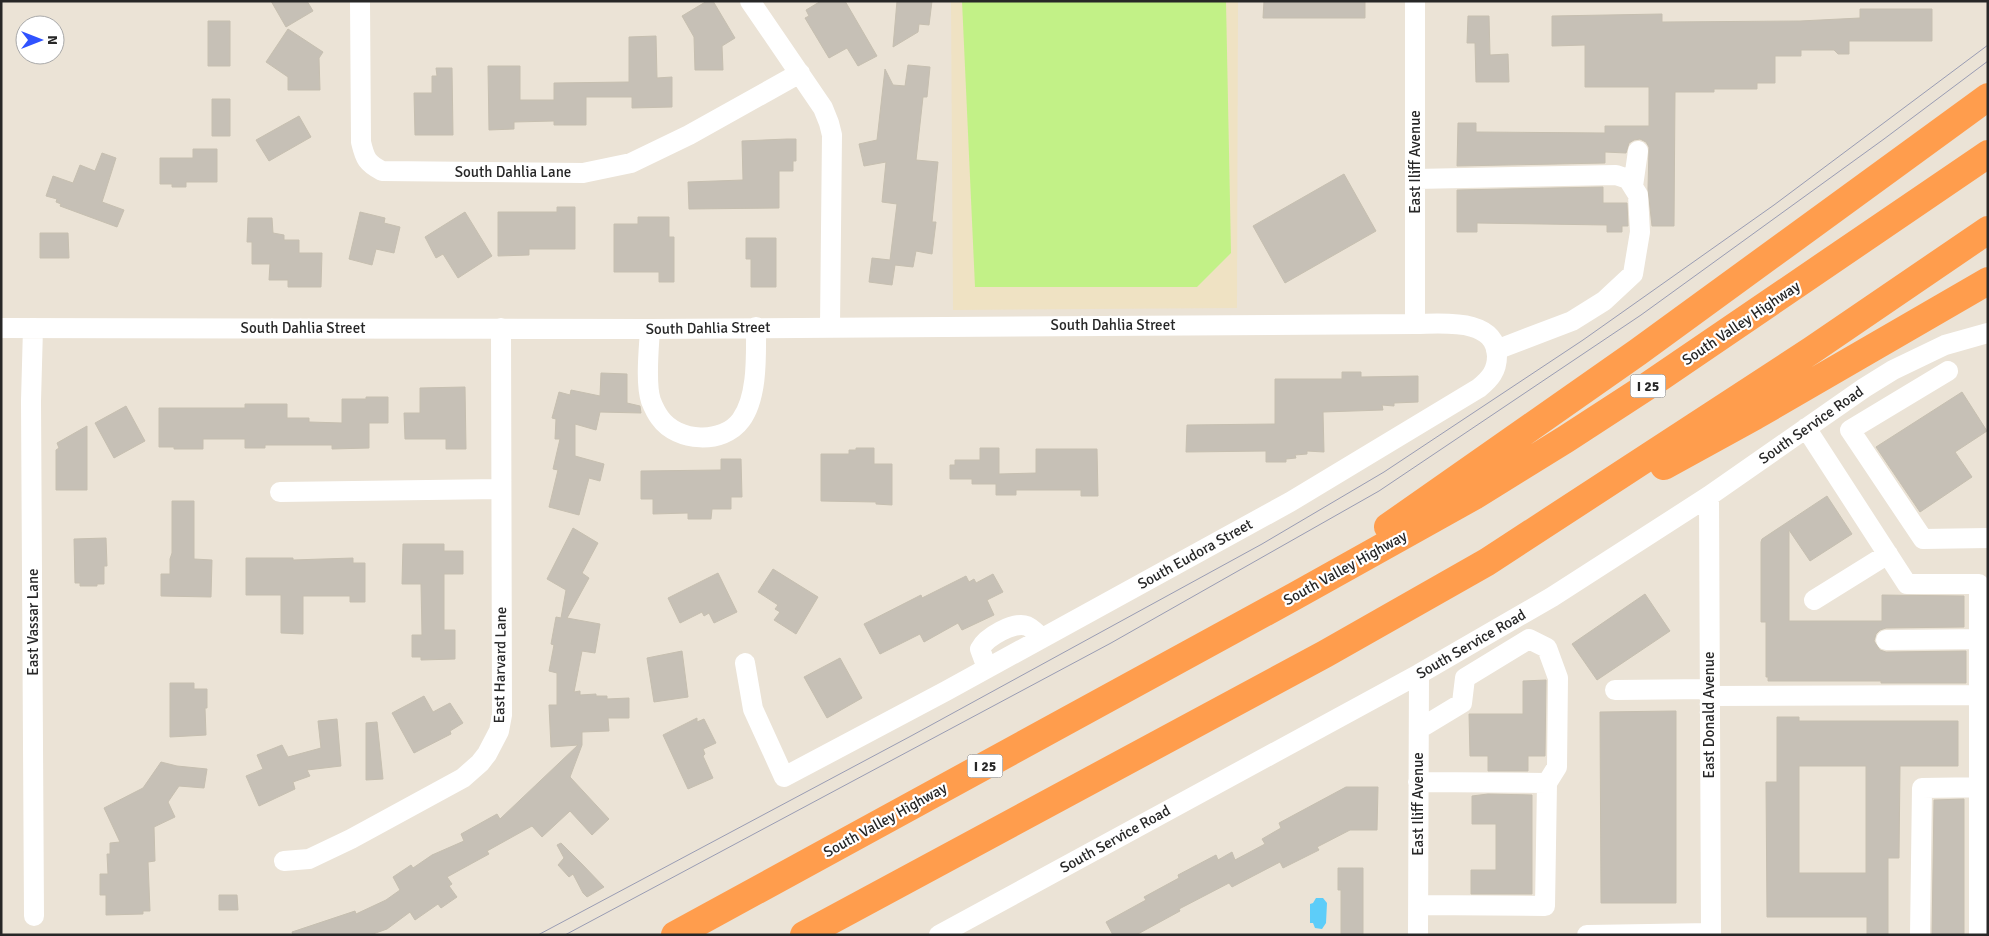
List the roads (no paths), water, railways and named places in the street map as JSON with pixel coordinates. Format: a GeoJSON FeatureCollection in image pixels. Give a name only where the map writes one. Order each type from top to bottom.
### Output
{"type":"FeatureCollection","features":[{"type":"Feature","properties":{"kind":"highway"},"geometry":{"type":"LineString","coordinates":[[1295,596],[1424,500],[1638,352],[1988,97]]}},
{"type":"Feature","properties":{"kind":"highway","name":"South Valley Highway"},"geometry":{"type":"LineString","coordinates":[[675,935],[1474,496],[1566,439],[1743,322],[1988,154]]}},
{"type":"Feature","properties":{"kind":"highway"},"geometry":{"type":"LineString","coordinates":[[1487,562],[1812,350],[1988,230]]}},
{"type":"Feature","properties":{"kind":"highway"},"geometry":{"type":"LineString","coordinates":[[804,935],[1316,658],[1487,562],[1755,416],[1988,281]]}},
{"type":"Feature","properties":{"kind":"street","name":"South Dahlia Lane"},"geometry":{"type":"LineString","coordinates":[[360,1],[361,142],[364,158],[372,166],[382,171],[583,173],[631,163],[689,135],[800,74]]}},
{"type":"Feature","properties":{"kind":"street"},"geometry":{"type":"LineString","coordinates":[[750,1],[823,108],[832,135],[830,326]]}},
{"type":"Feature","properties":{"kind":"street","name":"East Iliff Avenue"},"geometry":{"type":"LineString","coordinates":[[1415,1],[1416,324]]}},
{"type":"Feature","properties":{"kind":"street"},"geometry":{"type":"LineString","coordinates":[[1633,186],[1638,151]]}},
{"type":"Feature","properties":{"kind":"street"},"geometry":{"type":"LineString","coordinates":[[1416,179],[1616,175],[1628,179],[1638,195],[1640,232],[1633,274],[1604,301],[1572,321],[1496,350],[1491,336],[1480,328],[1457,324],[1416,324]]}},
{"type":"Feature","properties":{"kind":"street","name":"South Dahlia Street"},"geometry":{"type":"LineString","coordinates":[[1,328],[650,329],[830,326],[1416,324]]}},
{"type":"Feature","properties":{"kind":"street"},"geometry":{"type":"LineString","coordinates":[[650,329],[648,372],[650,400],[660,419],[677,432],[696,437],[728,433],[741,420],[749,401],[755,372],[756,327]]}},
{"type":"Feature","properties":{"kind":"street","name":"East Vassar Lane"},"geometry":{"type":"LineString","coordinates":[[33,328],[34,916]]}},
{"type":"Feature","properties":{"kind":"street","name":"East Harvard Lane"},"geometry":{"type":"LineString","coordinates":[[284,861],[309,859],[463,778],[487,754],[499,731],[502,715],[501,328]]}},
{"type":"Feature","properties":{"kind":"street","name":"South Service Road"},"geometry":{"type":"LineString","coordinates":[[939,935],[1419,674],[1552,597],[1709,496],[1864,388],[1919,357],[1960,340],[1988,333]]}},
{"type":"Feature","properties":{"kind":"street","name":"South Eudora Street"},"geometry":{"type":"LineString","coordinates":[[745,663],[754,709],[784,777],[1290,502],[1479,388],[1491,378],[1494,372],[1497,365],[1496,350]]}},
{"type":"Feature","properties":{"kind":"street"},"geometry":{"type":"LineString","coordinates":[[1919,357],[1940,376],[1850,430],[1923,539],[1988,538]]}},
{"type":"Feature","properties":{"kind":"street"},"geometry":{"type":"LineString","coordinates":[[1838,406],[1853,428]]}},
{"type":"Feature","properties":{"kind":"street"},"geometry":{"type":"LineString","coordinates":[[1806,428],[1907,584],[1978,584],[1983,587],[1982,700],[1984,787],[1979,935]]}},
{"type":"Feature","properties":{"kind":"street"},"geometry":{"type":"LineString","coordinates":[[280,492],[501,489]]}},
{"type":"Feature","properties":{"kind":"street","name":"East Donald Avenue"},"geometry":{"type":"LineString","coordinates":[[1709,496],[1710,934]]}},
{"type":"Feature","properties":{"kind":"street"},"geometry":{"type":"LineString","coordinates":[[1814,600],[1888,554]]}},
{"type":"Feature","properties":{"kind":"street"},"geometry":{"type":"LineString","coordinates":[[1418,905],[1545,906],[1547,783],[1557,767],[1558,678],[1547,648],[1530,639],[1518,617]]}},
{"type":"Feature","properties":{"kind":"street"},"geometry":{"type":"LineString","coordinates":[[1419,729],[1462,703],[1465,678],[1530,639]]}},
{"type":"Feature","properties":{"kind":"street"},"geometry":{"type":"LineString","coordinates":[[1886,640],[1983,639]]}},
{"type":"Feature","properties":{"kind":"street","name":"East Iliff Avenue"},"geometry":{"type":"LineString","coordinates":[[1418,935],[1419,674]]}},
{"type":"Feature","properties":{"kind":"street"},"geometry":{"type":"LineString","coordinates":[[1615,690],[1982,700]]}},
{"type":"Feature","properties":{"kind":"street"},"geometry":{"type":"LineString","coordinates":[[1418,782],[1547,783]]}},
{"type":"Feature","properties":{"kind":"street"},"geometry":{"type":"LineString","coordinates":[[1920,935],[1922,788],[1984,787]]}},
{"type":"Feature","properties":{"kind":"street"},"geometry":{"type":"LineString","coordinates":[[1587,935],[1710,934]]}},
{"type":"Feature","properties":{"kind":"water"},"geometry":{"type":"Polygon","coordinates":[[[1316,898],[1323,898],[1327,903],[1326,923],[1322,929],[1315,928],[1313,923],[1310,923],[1310,904],[1316,898]]]}},
{"type":"Feature","properties":{"kind":"tram line"},"geometry":{"type":"LineString","coordinates":[[538,935],[911,736],[1262,544],[1384,472],[1583,340],[1774,205],[1988,45]]}},
{"type":"Feature","properties":{"kind":"tram line"},"geometry":{"type":"LineString","coordinates":[[565,935],[1111,643],[1379,491],[1641,315],[1884,139],[1988,61]]}}]}
